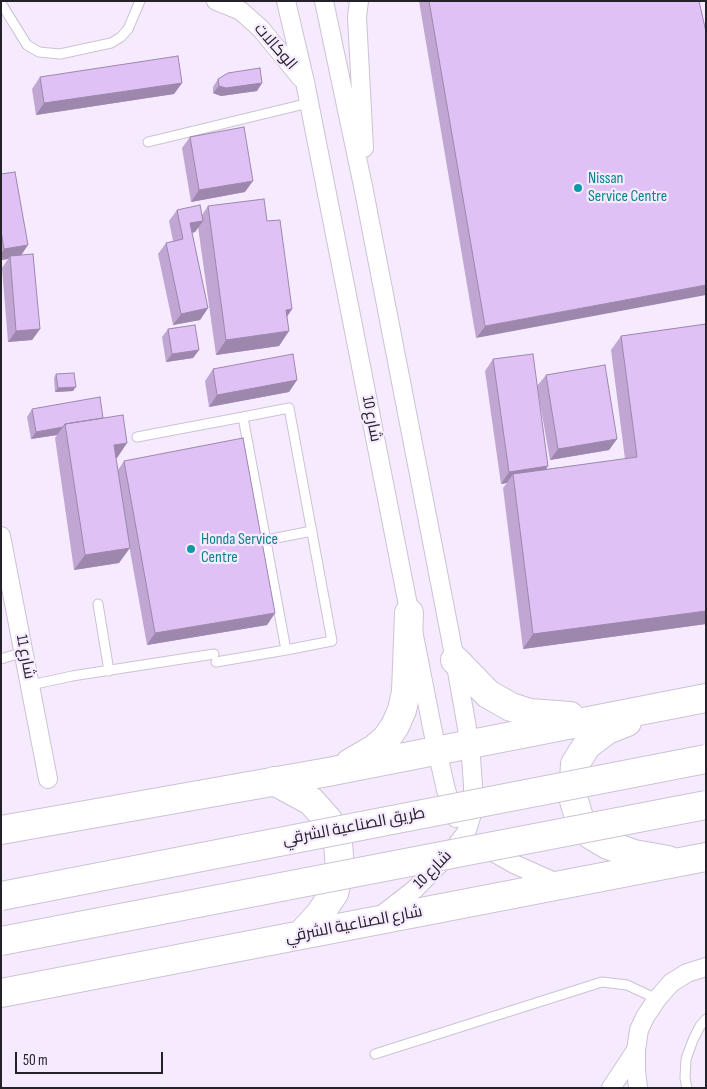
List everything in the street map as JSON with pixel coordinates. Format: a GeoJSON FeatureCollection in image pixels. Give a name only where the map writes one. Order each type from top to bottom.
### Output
{"type":"FeatureCollection","features":[{"type":"Feature","properties":{"kind":"main road"},"geometry":{"type":"LineString","coordinates":[[328,772],[374,749],[386,739],[395,726],[402,710],[406,692],[409,613]]}},
{"type":"Feature","properties":{"kind":"main road"},"geometry":{"type":"LineString","coordinates":[[455,660],[488,694],[511,707],[530,712],[594,720]]}},
{"type":"Feature","properties":{"kind":"main road"},"geometry":{"type":"LineString","coordinates":[[1,830],[328,772],[693,700]]}},
{"type":"Feature","properties":{"kind":"main road"},"geometry":{"type":"LineString","coordinates":[[693,700],[608,730],[587,745],[575,764],[572,797],[580,821],[591,835],[608,845],[634,854],[694,860]]}},
{"type":"Feature","properties":{"kind":"main road","name":"طريق الصناعية الشرقي"},"geometry":{"type":"LineString","coordinates":[[1,896],[706,759]]}},
{"type":"Feature","properties":{"kind":"main road"},"geometry":{"type":"LineString","coordinates":[[274,781],[311,801],[328,820],[338,843],[340,868],[334,893],[320,914],[301,935]]}},
{"type":"Feature","properties":{"kind":"main road"},"geometry":{"type":"LineString","coordinates":[[1,941],[706,805]]}},
{"type":"Feature","properties":{"kind":"main road","name":"شارع الصناعية الشرقي"},"geometry":{"type":"LineString","coordinates":[[1,993],[694,860]]}},
{"type":"Feature","properties":{"kind":"street","name":"الوكالات"},"geometry":{"type":"LineString","coordinates":[[216,1],[240,11],[261,29],[305,82]]}},
{"type":"Feature","properties":{"kind":"street","name":"شارع 10"},"geometry":{"type":"LineString","coordinates":[[286,1],[305,82],[409,613],[446,790],[455,816],[466,833],[491,852],[563,886]]}},
{"type":"Feature","properties":{"kind":"street","name":"شارع 10"},"geometry":{"type":"LineString","coordinates":[[324,1],[363,186],[455,660],[470,745],[473,785],[473,811],[466,833],[436,869],[415,889],[373,922]]}},
{"type":"Feature","properties":{"kind":"street","name":"شارع 10"},"geometry":{"type":"LineString","coordinates":[[359,1],[357,17],[364,146],[363,186]]}},
{"type":"Feature","properties":{"kind":"street","name":"شارع 11"},"geometry":{"type":"LineString","coordinates":[[1,536],[48,779]]}},
{"type":"Feature","properties":{"kind":"street"},"geometry":{"type":"LineString","coordinates":[[638,1088],[636,1050],[645,1017],[671,983],[687,973],[706,967]]}},
{"type":"Feature","properties":{"kind":"street"},"geometry":{"type":"LineString","coordinates":[[611,1088],[636,1050]]}},
{"type":"Feature","properties":{"kind":"lane"},"geometry":{"type":"LineString","coordinates":[[1,3],[27,45],[39,52],[60,54],[111,43],[121,37],[128,29],[140,1]]}},
{"type":"Feature","properties":{"kind":"lane"},"geometry":{"type":"LineString","coordinates":[[148,142],[309,103]]}},
{"type":"Feature","properties":{"kind":"lane"},"geometry":{"type":"LineString","coordinates":[[30,685],[72,676],[286,650],[332,641],[289,408],[137,438]]}},
{"type":"Feature","properties":{"kind":"lane"},"geometry":{"type":"LineString","coordinates":[[243,417],[286,650]]}},
{"type":"Feature","properties":{"kind":"lane"},"geometry":{"type":"LineString","coordinates":[[266,540],[312,531]]}},
{"type":"Feature","properties":{"kind":"lane"},"geometry":{"type":"LineString","coordinates":[[98,604],[109,671]]}},
{"type":"Feature","properties":{"kind":"lane"},"geometry":{"type":"LineString","coordinates":[[1,659],[24,652]]}},
{"type":"Feature","properties":{"kind":"lane"},"geometry":{"type":"LineString","coordinates":[[375,1054],[602,982],[627,985],[657,999]]}},
{"type":"Feature","properties":{"kind":"lane"},"geometry":{"type":"LineString","coordinates":[[687,1088],[685,1078],[686,1059],[700,1026],[706,1019]]}},
{"type":"Feature","properties":{"kind":"building","name":"Nissan Service Centre"},"geometry":{"type":"Polygon","coordinates":[[[429,1],[699,1],[706,32],[706,285],[485,326],[429,1]]]}},
{"type":"Feature","properties":{"kind":"building"},"geometry":{"type":"Polygon","coordinates":[[[178,56],[182,83],[44,103],[40,77],[178,56]]]}},
{"type":"Feature","properties":{"kind":"building"},"geometry":{"type":"Polygon","coordinates":[[[260,68],[262,83],[226,88],[219,86],[218,79],[228,73],[260,68]]]}},
{"type":"Feature","properties":{"kind":"building"},"geometry":{"type":"Polygon","coordinates":[[[244,127],[253,181],[199,190],[190,137],[244,127]]]}},
{"type":"Feature","properties":{"kind":"building"},"geometry":{"type":"Polygon","coordinates":[[[15,172],[28,245],[4,249],[1,231],[1,174],[15,172]]]}},
{"type":"Feature","properties":{"kind":"building"},"geometry":{"type":"Polygon","coordinates":[[[264,199],[267,221],[280,220],[292,309],[286,310],[289,331],[226,340],[208,206],[264,199]]]}},
{"type":"Feature","properties":{"kind":"building"},"geometry":{"type":"Polygon","coordinates":[[[200,205],[203,221],[190,223],[208,308],[181,314],[166,243],[183,239],[177,210],[200,205]]]}},
{"type":"Feature","properties":{"kind":"building"},"geometry":{"type":"Polygon","coordinates":[[[33,254],[40,329],[16,331],[10,256],[33,254]]]}},
{"type":"Feature","properties":{"kind":"building"},"geometry":{"type":"Polygon","coordinates":[[[706,324],[706,611],[533,634],[513,474],[637,457],[621,336],[706,324]]]}},
{"type":"Feature","properties":{"kind":"building"},"geometry":{"type":"Polygon","coordinates":[[[195,325],[199,350],[172,354],[168,329],[195,325]]]}},
{"type":"Feature","properties":{"kind":"building"},"geometry":{"type":"Polygon","coordinates":[[[293,354],[297,380],[217,395],[213,369],[293,354]]]}},
{"type":"Feature","properties":{"kind":"building"},"geometry":{"type":"Polygon","coordinates":[[[533,354],[548,466],[509,472],[493,359],[533,354]]]}},
{"type":"Feature","properties":{"kind":"building"},"geometry":{"type":"Polygon","coordinates":[[[605,365],[617,439],[558,449],[546,375],[605,365]]]}},
{"type":"Feature","properties":{"kind":"building"},"geometry":{"type":"Polygon","coordinates":[[[74,373],[76,387],[58,388],[56,374],[74,373]]]}},
{"type":"Feature","properties":{"kind":"building"},"geometry":{"type":"Polygon","coordinates":[[[100,397],[103,418],[65,424],[63,427],[36,432],[32,409],[100,397]]]}},
{"type":"Feature","properties":{"kind":"building"},"geometry":{"type":"Polygon","coordinates":[[[123,415],[127,443],[114,445],[130,548],[85,555],[65,424],[123,415]]]}},
{"type":"Feature","properties":{"kind":"building","name":"Honda Service Centre"},"geometry":{"type":"Polygon","coordinates":[[[243,438],[275,613],[155,633],[124,461],[243,438]]]}},
{"type":"Feature","properties":{"kind":"place","name":"Nissan Service Centre"},"geometry":{"type":"Point","coordinates":[578,188]}},
{"type":"Feature","properties":{"kind":"place","name":"Honda Service Centre"},"geometry":{"type":"Point","coordinates":[191,549]}}]}
